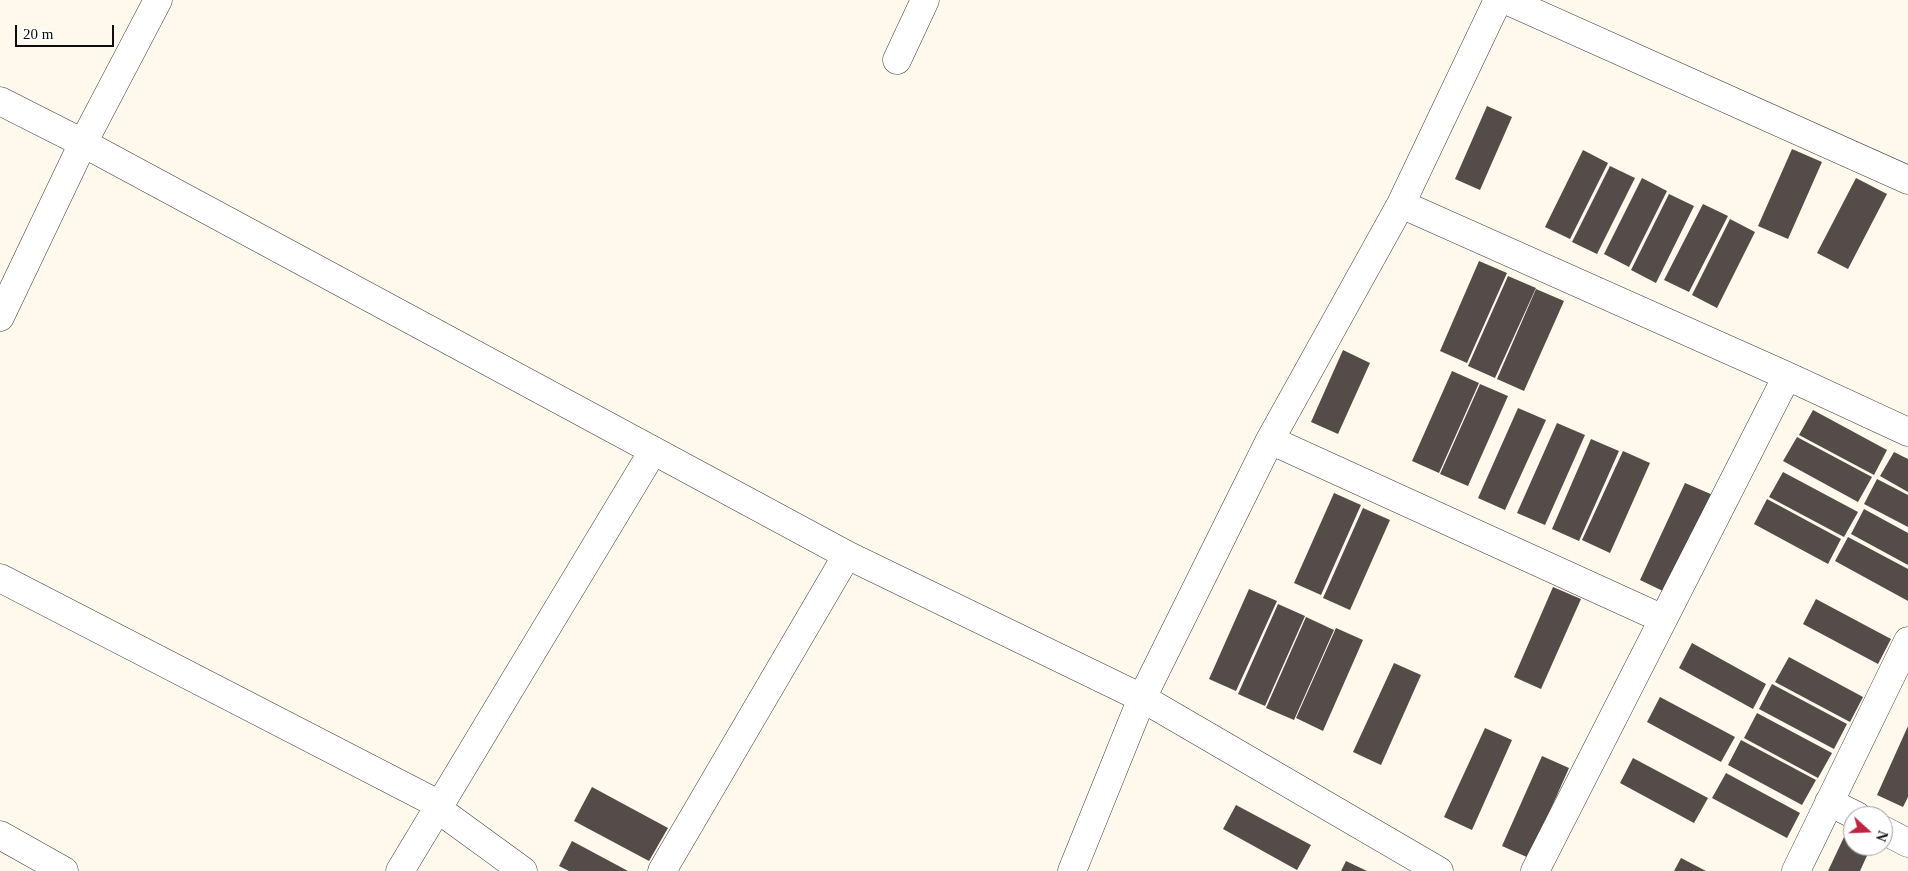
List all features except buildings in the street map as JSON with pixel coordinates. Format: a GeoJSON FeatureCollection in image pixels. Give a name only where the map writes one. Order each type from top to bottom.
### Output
{"type":"FeatureCollection","features":[{"type":"Feature","properties":{"kind":"street"},"geometry":{"type":"LineString","coordinates":[[0,317],[83,143],[158,0]]}},
{"type":"Feature","properties":{"kind":"street"},"geometry":{"type":"LineString","coordinates":[[897,60],[926,0]]}},
{"type":"Feature","properties":{"kind":"street"},"geometry":{"type":"LineString","coordinates":[[1072,871],[1142,698],[1270,440],[1401,204],[1498,0]]}},
{"type":"Feature","properties":{"kind":"street"},"geometry":{"type":"LineString","coordinates":[[1506,0],[1908,180]]}},
{"type":"Feature","properties":{"kind":"street"},"geometry":{"type":"LineString","coordinates":[[0,101],[83,143],[847,555],[1142,698],[1439,871]]}},
{"type":"Feature","properties":{"kind":"street"},"geometry":{"type":"LineString","coordinates":[[1401,204],[1908,432]]}},
{"type":"Feature","properties":{"kind":"street"},"geometry":{"type":"LineString","coordinates":[[1536,871],[1787,376]]}},
{"type":"Feature","properties":{"kind":"street"},"geometry":{"type":"LineString","coordinates":[[1270,440],[1663,619]]}},
{"type":"Feature","properties":{"kind":"street"},"geometry":{"type":"LineString","coordinates":[[400,871],[653,451]]}},
{"type":"Feature","properties":{"kind":"street"},"geometry":{"type":"LineString","coordinates":[[662,871],[847,555]]}},
{"type":"Feature","properties":{"kind":"street"},"geometry":{"type":"LineString","coordinates":[[0,578],[440,805],[442,812],[523,871]]}},
{"type":"Feature","properties":{"kind":"street"},"geometry":{"type":"LineString","coordinates":[[1796,871],[1908,641]]}},
{"type":"Feature","properties":{"kind":"street"},"geometry":{"type":"LineString","coordinates":[[1830,802],[1843,809]]}},
{"type":"Feature","properties":{"kind":"street"},"geometry":{"type":"LineString","coordinates":[[1893,835],[1908,843]]}},
{"type":"Feature","properties":{"kind":"street"},"geometry":{"type":"LineString","coordinates":[[1,838],[64,871]]}}]}
